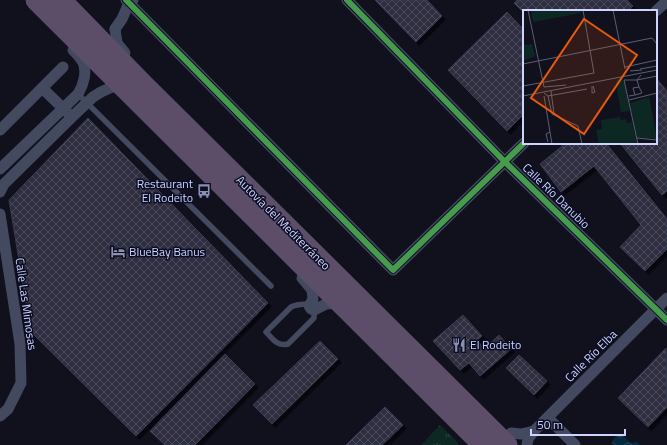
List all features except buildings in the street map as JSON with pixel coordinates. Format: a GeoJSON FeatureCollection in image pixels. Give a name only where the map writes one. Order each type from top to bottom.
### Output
{"type":"FeatureCollection","features":[{"type":"Feature","properties":{"kind":"highway","name":"Autovía del Mediterráneo"},"geometry":{"type":"LineString","coordinates":[[49,5],[93,33],[485,422],[515,441]]}},
{"type":"Feature","properties":{"kind":"highway","name":"Autovía del Mediterráneo"},"geometry":{"type":"LineString","coordinates":[[49,5],[123,87],[483,445]]}},
{"type":"Feature","properties":{"kind":"highway"},"geometry":{"type":"LineString","coordinates":[[383,346],[408,378],[454,426],[469,445]]}},
{"type":"Feature","properties":{"kind":"street","name":"Calle Río Danubio"},"geometry":{"type":"LineString","coordinates":[[347,0],[505,162],[667,320]]}},
{"type":"Feature","properties":{"kind":"street"},"geometry":{"type":"LineString","coordinates":[[657,10],[667,0]]}},
{"type":"Feature","properties":{"kind":"street"},"geometry":{"type":"LineString","coordinates":[[93,33],[106,33],[115,29],[122,19],[129,1],[393,270],[523,144]]}},
{"type":"Feature","properties":{"kind":"street"},"geometry":{"type":"LineString","coordinates":[[0,169],[78,94],[83,84],[86,70],[85,66],[58,33],[49,5]]}},
{"type":"Feature","properties":{"kind":"street"},"geometry":{"type":"LineString","coordinates":[[115,29],[117,43],[184,113],[212,152]]}},
{"type":"Feature","properties":{"kind":"street"},"geometry":{"type":"LineString","coordinates":[[0,130],[63,67]]}},
{"type":"Feature","properties":{"kind":"street"},"geometry":{"type":"LineString","coordinates":[[0,192],[4,184],[86,103],[101,92],[112,87],[123,87]]}},
{"type":"Feature","properties":{"kind":"street"},"geometry":{"type":"LineString","coordinates":[[42,88],[72,117]]}},
{"type":"Feature","properties":{"kind":"street"},"geometry":{"type":"LineString","coordinates":[[171,135],[178,150],[188,164],[310,287],[314,297],[312,307],[340,303]]}},
{"type":"Feature","properties":{"kind":"street"},"geometry":{"type":"LineString","coordinates":[[17,153],[26,162]]}},
{"type":"Feature","properties":{"kind":"street","name":"Calle Las Mimosas"},"geometry":{"type":"LineString","coordinates":[[0,214],[20,344],[21,383],[8,409],[0,416]]}},
{"type":"Feature","properties":{"kind":"street","name":"Calle Río Elba"},"geometry":{"type":"LineString","coordinates":[[534,431],[667,298]]}},
{"type":"Feature","properties":{"kind":"street"},"geometry":{"type":"LineString","coordinates":[[548,418],[575,445]]}},
{"type":"Feature","properties":{"kind":"street"},"geometry":{"type":"LineString","coordinates":[[515,441],[521,434],[534,431]]}},
{"type":"Feature","properties":{"kind":"street"},"geometry":{"type":"LineString","coordinates":[[515,441],[528,439],[534,431]]}},
{"type":"Feature","properties":{"kind":"lane"},"geometry":{"type":"LineString","coordinates":[[78,94],[270,286]]}},
{"type":"Feature","properties":{"kind":"lane"},"geometry":{"type":"LineString","coordinates":[[296,305],[312,307],[314,318],[288,344],[278,344],[266,332],[291,307],[296,305]]}},
{"type":"Feature","properties":{"kind":"green space"},"geometry":{"type":"Polygon","coordinates":[[[440,425],[458,443],[458,445],[421,445],[440,425]]]}},
{"type":"Feature","properties":{"kind":"water"},"geometry":{"type":"Polygon","coordinates":[[[618,434],[621,434],[632,443],[636,442],[640,445],[614,445],[612,441],[618,434]]]}},
{"type":"Feature","properties":{"kind":"cycle path"},"geometry":{"type":"LineString","coordinates":[[126,0],[393,270],[523,144]]}},
{"type":"Feature","properties":{"kind":"cycle path"},"geometry":{"type":"LineString","coordinates":[[347,0],[505,162],[667,320]]}},
{"type":"Feature","properties":{"kind":"place","name":"Restaurant El Rodeito"},"geometry":{"type":"Point","coordinates":[204,191]}},
{"type":"Feature","properties":{"kind":"place","name":"BlueBay Banus"},"geometry":{"type":"Point","coordinates":[118,252]}},
{"type":"Feature","properties":{"kind":"place","name":"El Rodeito"},"geometry":{"type":"Point","coordinates":[459,345]}}]}
